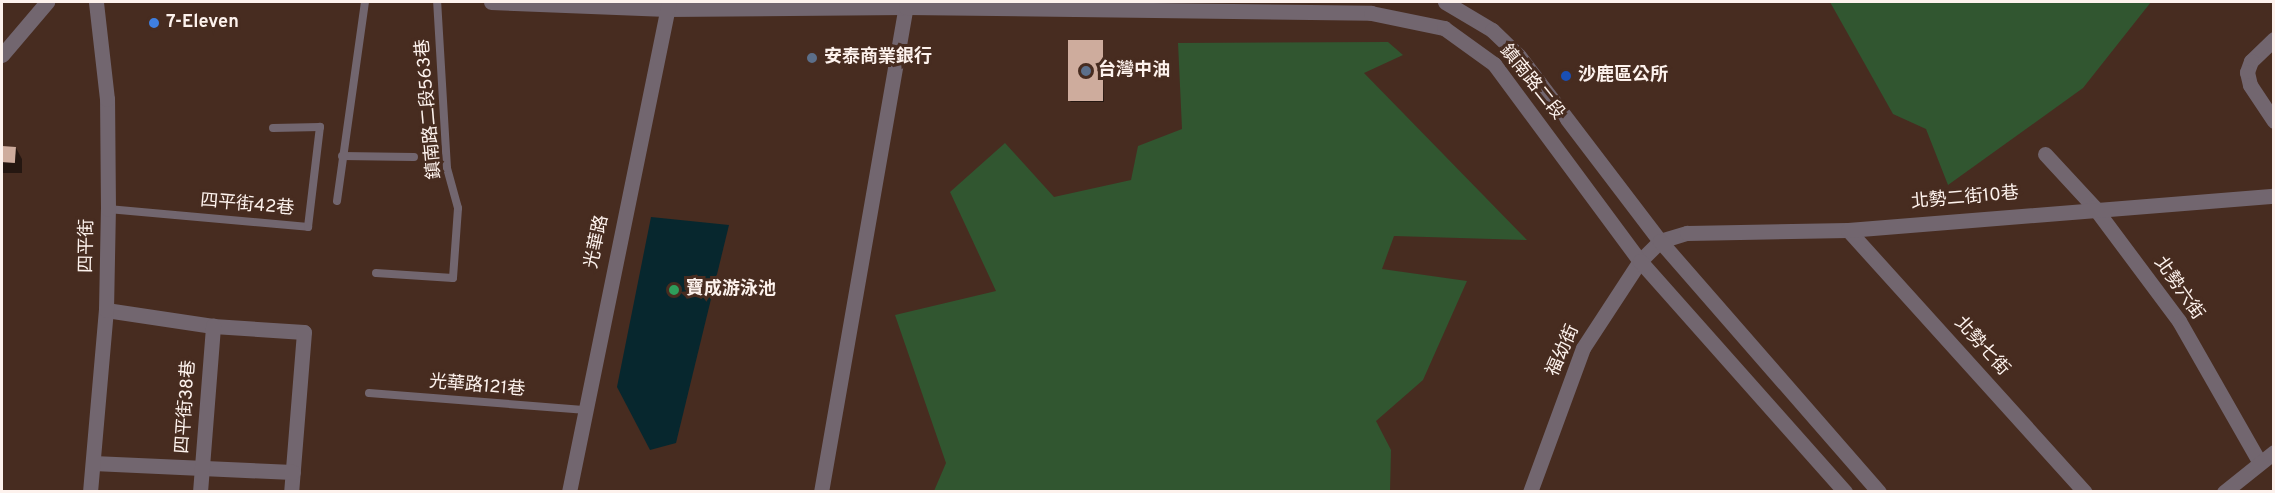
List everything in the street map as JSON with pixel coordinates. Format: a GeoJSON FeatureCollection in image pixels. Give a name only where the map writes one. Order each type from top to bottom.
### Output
{"type":"FeatureCollection","features":[{"type":"Feature","properties":{"kind":"street"},"geometry":{"type":"LineString","coordinates":[[2,55],[47,2]]}},
{"type":"Feature","properties":{"kind":"street","name":"四平街"},"geometry":{"type":"LineString","coordinates":[[90,492],[106,310],[108,209],[107,99],[96,2]]}},
{"type":"Feature","properties":{"kind":"street","name":"鎮南路二段"},"geometry":{"type":"LineString","coordinates":[[491,2],[906,7],[1371,7],[1444,28],[1494,64],[1640,261],[1845,492]]}},
{"type":"Feature","properties":{"kind":"street","name":"鎮南路二段"},"geometry":{"type":"LineString","coordinates":[[1445,2],[1492,30],[1519,56],[1660,241],[1879,492]]}},
{"type":"Feature","properties":{"kind":"street","name":"光華路"},"geometry":{"type":"LineString","coordinates":[[569,492],[583,410],[668,5]]}},
{"type":"Feature","properties":{"kind":"street"},"geometry":{"type":"LineString","coordinates":[[821,492],[906,7]]}},
{"type":"Feature","properties":{"kind":"street"},"geometry":{"type":"LineString","coordinates":[[2274,39],[2251,61],[2247,72],[2250,85],[2274,121]]}},
{"type":"Feature","properties":{"kind":"street","name":"北勢六街"},"geometry":{"type":"LineString","coordinates":[[2045,154],[2094,207],[2179,321],[2259,461]]}},
{"type":"Feature","properties":{"kind":"street","name":"北勢二街10巷"},"geometry":{"type":"LineString","coordinates":[[1660,241],[1687,233],[1848,230],[2094,207],[2274,196]]}},
{"type":"Feature","properties":{"kind":"street","name":"北勢七街"},"geometry":{"type":"LineString","coordinates":[[1848,230],[2085,492]]}},
{"type":"Feature","properties":{"kind":"street","name":"福幼街"},"geometry":{"type":"LineString","coordinates":[[1530,492],[1583,348],[1640,261],[1660,241]]}},
{"type":"Feature","properties":{"kind":"street"},"geometry":{"type":"LineString","coordinates":[[106,310],[213,326],[304,332],[291,492]]}},
{"type":"Feature","properties":{"kind":"street","name":"四平街38巷"},"geometry":{"type":"LineString","coordinates":[[200,492],[213,326]]}},
{"type":"Feature","properties":{"kind":"street"},"geometry":{"type":"LineString","coordinates":[[2224,492],[2259,461],[2274,452]]}},
{"type":"Feature","properties":{"kind":"street"},"geometry":{"type":"LineString","coordinates":[[93,463],[293,472]]}},
{"type":"Feature","properties":{"kind":"lane"},"geometry":{"type":"LineString","coordinates":[[337,201],[364,2]]}},
{"type":"Feature","properties":{"kind":"lane","name":"鎮南路二段563巷"},"geometry":{"type":"LineString","coordinates":[[376,273],[453,279],[458,208],[447,168],[437,2]]}},
{"type":"Feature","properties":{"kind":"lane","name":"四平街42巷"},"geometry":{"type":"LineString","coordinates":[[108,209],[308,227],[320,127],[273,128]]}},
{"type":"Feature","properties":{"kind":"lane"},"geometry":{"type":"LineString","coordinates":[[342,156],[414,157]]}},
{"type":"Feature","properties":{"kind":"lane","name":"光華路121巷"},"geometry":{"type":"LineString","coordinates":[[369,393],[583,410]]}},
{"type":"Feature","properties":{"kind":"green space"},"geometry":{"type":"Polygon","coordinates":[[[1830,2],[2151,2],[2083,88],[1948,185],[1926,129],[1893,114],[1830,2]]]}},
{"type":"Feature","properties":{"kind":"green space"},"geometry":{"type":"Polygon","coordinates":[[[1388,42],[1403,55],[1364,73],[1527,240],[1394,236],[1382,269],[1467,281],[1423,380],[1376,421],[1391,450],[1390,491],[934,491],[946,463],[895,315],[996,291],[950,192],[1005,143],[1054,197],[1131,180],[1138,146],[1182,129],[1178,43],[1388,42]]]}},
{"type":"Feature","properties":{"kind":"water","name":"寶成游泳池"},"geometry":{"type":"Polygon","coordinates":[[[651,217],[729,225],[676,443],[650,450],[617,387],[651,217]]]}},
{"type":"Feature","properties":{"kind":"building","name":"台灣中油"},"geometry":{"type":"Polygon","coordinates":[[[1068,40],[1103,40],[1103,101],[1068,101],[1068,40]]]}},
{"type":"Feature","properties":{"kind":"building"},"geometry":{"type":"Polygon","coordinates":[[[2,146],[16,147],[15,163],[2,162],[2,146]]]}},
{"type":"Feature","properties":{"kind":"place","name":"7-Eleven"},"geometry":{"type":"Point","coordinates":[154,23]}},
{"type":"Feature","properties":{"kind":"place","name":"安泰商業銀行"},"geometry":{"type":"Point","coordinates":[812,58]}},
{"type":"Feature","properties":{"kind":"place","name":"台灣中油"},"geometry":{"type":"Point","coordinates":[1086,71]}},
{"type":"Feature","properties":{"kind":"place","name":"沙鹿區公所"},"geometry":{"type":"Point","coordinates":[1566,76]}},
{"type":"Feature","properties":{"kind":"place","name":"寶成游泳池"},"geometry":{"type":"Point","coordinates":[674,290]}}]}
